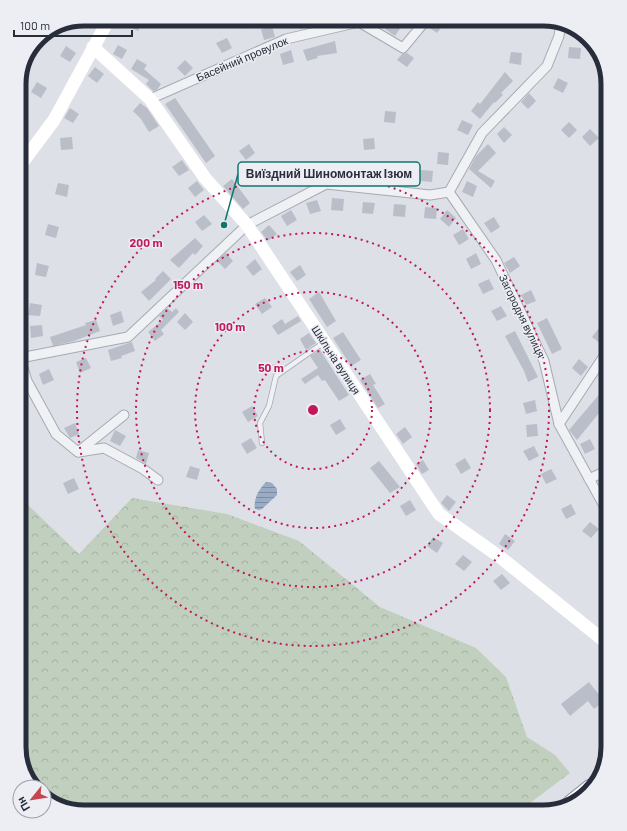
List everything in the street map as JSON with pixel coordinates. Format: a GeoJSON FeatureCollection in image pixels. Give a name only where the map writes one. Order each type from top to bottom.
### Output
{"type":"FeatureCollection","features":[{"type":"Feature","properties":{"kind":"street"},"geometry":{"type":"LineString","coordinates":[[26,158],[54,120],[105,26]]}},
{"type":"Feature","properties":{"kind":"street","name":"Басейний провулок"},"geometry":{"type":"LineString","coordinates":[[150,100],[286,39],[336,26]]}},
{"type":"Feature","properties":{"kind":"street","name":"Басейний провулок"},"geometry":{"type":"LineString","coordinates":[[368,26],[403,48],[421,26]]}},
{"type":"Feature","properties":{"kind":"street"},"geometry":{"type":"LineString","coordinates":[[26,357],[128,337],[246,225],[326,184],[430,195],[449,192],[482,133],[547,66],[559,36],[560,28]]}},
{"type":"Feature","properties":{"kind":"street","name":"Шкільна вулиця"},"geometry":{"type":"LineString","coordinates":[[93,48],[150,100],[205,178],[246,225],[439,514],[500,557],[601,638]]}},
{"type":"Feature","properties":{"kind":"street","name":"Загородня вулиця"},"geometry":{"type":"LineString","coordinates":[[449,192],[496,260],[544,360],[559,424],[601,500]]}},
{"type":"Feature","properties":{"kind":"street"},"geometry":{"type":"LineString","coordinates":[[559,424],[601,361]]}},
{"type":"Feature","properties":{"kind":"street"},"geometry":{"type":"LineString","coordinates":[[26,379],[56,434],[78,452],[104,448],[143,469],[158,480]]}},
{"type":"Feature","properties":{"kind":"street"},"geometry":{"type":"LineString","coordinates":[[78,452],[124,415]]}},
{"type":"Feature","properties":{"kind":"street"},"geometry":{"type":"LineString","coordinates":[[589,479],[601,473]]}},
{"type":"Feature","properties":{"kind":"lane"},"geometry":{"type":"LineString","coordinates":[[262,443],[260,423],[268,406],[276,376],[324,342]]}},
{"type":"Feature","properties":{"kind":"green space"},"geometry":{"type":"Polygon","coordinates":[[[132,498],[227,514],[299,541],[380,607],[476,648],[506,677],[527,737],[555,755],[570,773],[527,805],[76,805],[58,799],[52,795],[52,779],[36,779],[27,759],[27,504],[79,554],[132,498]]]}},
{"type":"Feature","properties":{"kind":"water"},"geometry":{"type":"Polygon","coordinates":[[[266,482],[272,483],[277,489],[277,495],[262,509],[255,509],[257,494],[266,482]]]}},
{"type":"Feature","properties":{"kind":"building"},"geometry":{"type":"Polygon","coordinates":[[[128,26],[141,26],[138,31],[128,26]]]}},
{"type":"Feature","properties":{"kind":"building"},"geometry":{"type":"Polygon","coordinates":[[[244,26],[251,26],[245,29],[244,26]]]}},
{"type":"Feature","properties":{"kind":"building"},"geometry":{"type":"Polygon","coordinates":[[[272,26],[275,37],[264,40],[261,29],[272,26]]]}},
{"type":"Feature","properties":{"kind":"building"},"geometry":{"type":"Polygon","coordinates":[[[299,26],[311,26],[300,29],[299,26]]]}},
{"type":"Feature","properties":{"kind":"building"},"geometry":{"type":"Polygon","coordinates":[[[387,26],[401,27],[395,36],[385,29],[387,26]]]}},
{"type":"Feature","properties":{"kind":"building"},"geometry":{"type":"Polygon","coordinates":[[[429,26],[442,26],[437,33],[428,27],[429,26]]]}},
{"type":"Feature","properties":{"kind":"building"},"geometry":{"type":"Polygon","coordinates":[[[227,38],[232,48],[222,53],[216,43],[227,38]]]}},
{"type":"Feature","properties":{"kind":"building"},"geometry":{"type":"Polygon","coordinates":[[[335,41],[337,53],[317,56],[318,58],[307,61],[303,50],[335,41]]]}},
{"type":"Feature","properties":{"kind":"building"},"geometry":{"type":"Polygon","coordinates":[[[118,45],[127,50],[122,59],[113,54],[118,45]]]}},
{"type":"Feature","properties":{"kind":"building"},"geometry":{"type":"Polygon","coordinates":[[[66,46],[76,53],[70,62],[60,56],[66,46]]]}},
{"type":"Feature","properties":{"kind":"building"},"geometry":{"type":"Polygon","coordinates":[[[569,47],[581,48],[580,59],[568,58],[569,47]]]}},
{"type":"Feature","properties":{"kind":"building"},"geometry":{"type":"Polygon","coordinates":[[[291,50],[294,62],[283,65],[280,54],[291,50]]]}},
{"type":"Feature","properties":{"kind":"building"},"geometry":{"type":"Polygon","coordinates":[[[511,52],[522,53],[521,65],[509,63],[511,52]]]}},
{"type":"Feature","properties":{"kind":"building"},"geometry":{"type":"Polygon","coordinates":[[[407,53],[414,58],[407,67],[397,60],[402,54],[407,53]]]}},
{"type":"Feature","properties":{"kind":"building"},"geometry":{"type":"Polygon","coordinates":[[[137,59],[147,65],[144,69],[161,84],[157,90],[153,91],[146,84],[149,80],[131,69],[137,59]]]}},
{"type":"Feature","properties":{"kind":"building"},"geometry":{"type":"Polygon","coordinates":[[[185,60],[193,68],[185,76],[177,68],[185,60]]]}},
{"type":"Feature","properties":{"kind":"building"},"geometry":{"type":"Polygon","coordinates":[[[95,67],[104,74],[97,83],[88,76],[95,67]]]}},
{"type":"Feature","properties":{"kind":"building"},"geometry":{"type":"Polygon","coordinates":[[[505,72],[513,81],[501,93],[503,95],[495,103],[494,102],[480,119],[471,111],[478,102],[480,104],[505,72]]]}},
{"type":"Feature","properties":{"kind":"building"},"geometry":{"type":"Polygon","coordinates":[[[558,78],[568,83],[563,93],[553,88],[558,78]]]}},
{"type":"Feature","properties":{"kind":"building"},"geometry":{"type":"Polygon","coordinates":[[[37,82],[47,88],[41,98],[31,92],[37,82]]]}},
{"type":"Feature","properties":{"kind":"building"},"geometry":{"type":"Polygon","coordinates":[[[529,93],[536,101],[528,109],[521,102],[529,93]]]}},
{"type":"Feature","properties":{"kind":"building"},"geometry":{"type":"Polygon","coordinates":[[[175,98],[215,156],[206,163],[165,104],[175,98]]]}},
{"type":"Feature","properties":{"kind":"building"},"geometry":{"type":"Polygon","coordinates":[[[140,103],[147,108],[159,126],[149,132],[141,119],[133,111],[140,103]]]}},
{"type":"Feature","properties":{"kind":"building"},"geometry":{"type":"Polygon","coordinates":[[[70,108],[79,114],[73,123],[64,118],[70,108]]]}},
{"type":"Feature","properties":{"kind":"building"},"geometry":{"type":"Polygon","coordinates":[[[385,111],[396,112],[395,123],[384,122],[385,111]]]}},
{"type":"Feature","properties":{"kind":"building"},"geometry":{"type":"Polygon","coordinates":[[[462,120],[473,125],[468,135],[457,130],[462,120]]]}},
{"type":"Feature","properties":{"kind":"building"},"geometry":{"type":"Polygon","coordinates":[[[569,122],[577,130],[569,138],[561,130],[569,122]]]}},
{"type":"Feature","properties":{"kind":"building"},"geometry":{"type":"Polygon","coordinates":[[[504,127],[512,135],[504,143],[497,134],[504,127]]]}},
{"type":"Feature","properties":{"kind":"building"},"geometry":{"type":"Polygon","coordinates":[[[590,129],[599,138],[590,146],[582,137],[590,129]]]}},
{"type":"Feature","properties":{"kind":"building"},"geometry":{"type":"Polygon","coordinates":[[[72,137],[73,149],[61,150],[60,138],[72,137]]]}},
{"type":"Feature","properties":{"kind":"building"},"geometry":{"type":"Polygon","coordinates":[[[374,138],[375,149],[364,150],[363,139],[374,138]]]}},
{"type":"Feature","properties":{"kind":"building"},"geometry":{"type":"Polygon","coordinates":[[[249,144],[255,153],[246,160],[239,151],[249,144]]]}},
{"type":"Feature","properties":{"kind":"building"},"geometry":{"type":"Polygon","coordinates":[[[488,144],[496,153],[478,171],[495,181],[491,188],[469,169],[476,156],[488,144]]]}},
{"type":"Feature","properties":{"kind":"building"},"geometry":{"type":"Polygon","coordinates":[[[438,152],[449,153],[448,165],[437,164],[438,152]]]}},
{"type":"Feature","properties":{"kind":"building"},"geometry":{"type":"Polygon","coordinates":[[[182,160],[189,170],[179,176],[172,167],[182,160]]]}},
{"type":"Feature","properties":{"kind":"building"},"geometry":{"type":"Polygon","coordinates":[[[421,170],[433,171],[432,182],[421,181],[421,170]]]}},
{"type":"Feature","properties":{"kind":"building"},"geometry":{"type":"Polygon","coordinates":[[[232,179],[250,203],[243,209],[223,186],[232,179]]]}},
{"type":"Feature","properties":{"kind":"building"},"geometry":{"type":"Polygon","coordinates":[[[197,181],[204,190],[195,197],[188,188],[197,181]]]}},
{"type":"Feature","properties":{"kind":"building"},"geometry":{"type":"Polygon","coordinates":[[[467,181],[477,186],[473,197],[462,192],[467,181]]]}},
{"type":"Feature","properties":{"kind":"building"},"geometry":{"type":"Polygon","coordinates":[[[58,183],[69,185],[67,197],[55,194],[58,183]]]}},
{"type":"Feature","properties":{"kind":"building"},"geometry":{"type":"Polygon","coordinates":[[[332,198],[344,199],[343,211],[331,210],[332,198]]]}},
{"type":"Feature","properties":{"kind":"building"},"geometry":{"type":"Polygon","coordinates":[[[317,200],[321,211],[310,214],[306,203],[317,200]]]}},
{"type":"Feature","properties":{"kind":"building"},"geometry":{"type":"Polygon","coordinates":[[[363,202],[375,203],[373,214],[362,213],[363,202]]]}},
{"type":"Feature","properties":{"kind":"building"},"geometry":{"type":"Polygon","coordinates":[[[394,204],[406,205],[405,217],[393,216],[394,204]]]}},
{"type":"Feature","properties":{"kind":"building"},"geometry":{"type":"Polygon","coordinates":[[[425,207],[437,208],[436,219],[424,218],[425,207]]]}},
{"type":"Feature","properties":{"kind":"building"},"geometry":{"type":"Polygon","coordinates":[[[291,210],[297,220],[287,226],[281,216],[291,210]]]}},
{"type":"Feature","properties":{"kind":"building"},"geometry":{"type":"Polygon","coordinates":[[[447,210],[456,218],[449,227],[440,219],[447,210]]]}},
{"type":"Feature","properties":{"kind":"building"},"geometry":{"type":"Polygon","coordinates":[[[204,215],[212,224],[202,231],[195,222],[204,215]]]}},
{"type":"Feature","properties":{"kind":"building"},"geometry":{"type":"Polygon","coordinates":[[[494,217],[500,227],[491,233],[484,223],[494,217]]]}},
{"type":"Feature","properties":{"kind":"building"},"geometry":{"type":"Polygon","coordinates":[[[48,224],[59,227],[56,238],[45,235],[48,224]]]}},
{"type":"Feature","properties":{"kind":"building"},"geometry":{"type":"Polygon","coordinates":[[[269,225],[277,234],[268,241],[261,232],[269,225]]]}},
{"type":"Feature","properties":{"kind":"building"},"geometry":{"type":"Polygon","coordinates":[[[463,229],[469,239],[459,245],[453,235],[463,229]]]}},
{"type":"Feature","properties":{"kind":"building"},"geometry":{"type":"Polygon","coordinates":[[[195,238],[203,246],[195,255],[193,253],[179,268],[170,260],[195,238]]]}},
{"type":"Feature","properties":{"kind":"building"},"geometry":{"type":"Polygon","coordinates":[[[226,253],[233,261],[225,269],[217,261],[226,253]]]}},
{"type":"Feature","properties":{"kind":"building"},"geometry":{"type":"Polygon","coordinates":[[[476,253],[481,264],[471,269],[466,259],[476,253]]]}},
{"type":"Feature","properties":{"kind":"building"},"geometry":{"type":"Polygon","coordinates":[[[514,257],[520,266],[510,273],[504,263],[514,257]]]}},
{"type":"Feature","properties":{"kind":"building"},"geometry":{"type":"Polygon","coordinates":[[[255,259],[262,269],[253,276],[246,267],[255,259]]]}},
{"type":"Feature","properties":{"kind":"building"},"geometry":{"type":"Polygon","coordinates":[[[37,263],[49,266],[46,277],[35,275],[37,263]]]}},
{"type":"Feature","properties":{"kind":"building"},"geometry":{"type":"Polygon","coordinates":[[[300,265],[306,275],[297,281],[290,272],[300,265]]]}},
{"type":"Feature","properties":{"kind":"building"},"geometry":{"type":"Polygon","coordinates":[[[163,271],[171,279],[149,301],[141,292],[156,280],[155,279],[163,271]]]}},
{"type":"Feature","properties":{"kind":"building"},"geometry":{"type":"Polygon","coordinates":[[[489,279],[494,289],[483,294],[478,284],[489,279]]]}},
{"type":"Feature","properties":{"kind":"building"},"geometry":{"type":"Polygon","coordinates":[[[531,290],[536,301],[526,305],[521,295],[531,290]]]}},
{"type":"Feature","properties":{"kind":"building"},"geometry":{"type":"Polygon","coordinates":[[[319,292],[336,321],[327,327],[309,299],[319,292]]]}},
{"type":"Feature","properties":{"kind":"building"},"geometry":{"type":"Polygon","coordinates":[[[265,298],[272,307],[262,314],[255,304],[265,298]]]}},
{"type":"Feature","properties":{"kind":"building"},"geometry":{"type":"Polygon","coordinates":[[[30,303],[42,305],[40,316],[28,315],[30,303]]]}},
{"type":"Feature","properties":{"kind":"building"},"geometry":{"type":"Polygon","coordinates":[[[501,306],[507,316],[497,321],[491,311],[501,306]]]}},
{"type":"Feature","properties":{"kind":"building"},"geometry":{"type":"Polygon","coordinates":[[[167,308],[172,312],[176,308],[179,312],[161,330],[164,334],[155,341],[148,332],[163,320],[159,316],[167,308]]]}},
{"type":"Feature","properties":{"kind":"building"},"geometry":{"type":"Polygon","coordinates":[[[121,311],[124,322],[113,326],[110,315],[121,311]]]}},
{"type":"Feature","properties":{"kind":"building"},"geometry":{"type":"Polygon","coordinates":[[[185,313],[193,322],[185,330],[177,322],[185,313]]]}},
{"type":"Feature","properties":{"kind":"building"},"geometry":{"type":"Polygon","coordinates":[[[298,316],[301,321],[278,335],[272,326],[282,319],[285,324],[298,316]]]}},
{"type":"Feature","properties":{"kind":"building"},"geometry":{"type":"Polygon","coordinates":[[[547,318],[562,349],[552,354],[537,323],[547,318]]]}},
{"type":"Feature","properties":{"kind":"building"},"geometry":{"type":"Polygon","coordinates":[[[96,320],[100,331],[74,341],[53,346],[50,337],[86,325],[85,323],[96,320]]]}},
{"type":"Feature","properties":{"kind":"building"},"geometry":{"type":"Polygon","coordinates":[[[42,325],[43,336],[31,338],[30,326],[42,325]]]}},
{"type":"Feature","properties":{"kind":"building"},"geometry":{"type":"Polygon","coordinates":[[[599,328],[601,329],[601,344],[592,337],[599,328]]]}},
{"type":"Feature","properties":{"kind":"building"},"geometry":{"type":"Polygon","coordinates":[[[515,331],[538,377],[528,382],[524,371],[505,336],[515,331]]]}},
{"type":"Feature","properties":{"kind":"building"},"geometry":{"type":"Polygon","coordinates":[[[343,332],[361,360],[351,366],[333,338],[343,332]]]}},
{"type":"Feature","properties":{"kind":"building"},"geometry":{"type":"Polygon","coordinates":[[[309,333],[316,343],[306,350],[300,339],[309,333]]]}},
{"type":"Feature","properties":{"kind":"building"},"geometry":{"type":"Polygon","coordinates":[[[132,342],[135,351],[121,356],[122,358],[111,361],[108,350],[132,342]]]}},
{"type":"Feature","properties":{"kind":"building"},"geometry":{"type":"Polygon","coordinates":[[[320,350],[349,395],[339,401],[325,380],[322,381],[318,375],[305,384],[301,379],[318,368],[310,356],[320,350]]]}},
{"type":"Feature","properties":{"kind":"building"},"geometry":{"type":"Polygon","coordinates":[[[86,358],[91,368],[80,373],[76,362],[86,358]]]}},
{"type":"Feature","properties":{"kind":"building"},"geometry":{"type":"Polygon","coordinates":[[[579,359],[588,367],[581,376],[572,368],[579,359]]]}},
{"type":"Feature","properties":{"kind":"building"},"geometry":{"type":"Polygon","coordinates":[[[49,369],[54,380],[43,385],[39,374],[49,369]]]}},
{"type":"Feature","properties":{"kind":"building"},"geometry":{"type":"Polygon","coordinates":[[[370,374],[376,384],[373,385],[385,404],[378,408],[360,380],[370,374]]]}},
{"type":"Feature","properties":{"kind":"building"},"geometry":{"type":"Polygon","coordinates":[[[601,392],[601,411],[577,440],[569,430],[601,392]]]}},
{"type":"Feature","properties":{"kind":"building"},"geometry":{"type":"Polygon","coordinates":[[[535,400],[537,411],[526,414],[523,403],[535,400]]]}},
{"type":"Feature","properties":{"kind":"building"},"geometry":{"type":"Polygon","coordinates":[[[252,406],[258,416],[248,422],[242,412],[252,406]]]}},
{"type":"Feature","properties":{"kind":"building"},"geometry":{"type":"Polygon","coordinates":[[[340,419],[346,429],[336,435],[330,425],[340,419]]]}},
{"type":"Feature","properties":{"kind":"building"},"geometry":{"type":"Polygon","coordinates":[[[75,423],[79,434],[70,438],[64,428],[75,423]]]}},
{"type":"Feature","properties":{"kind":"building"},"geometry":{"type":"Polygon","coordinates":[[[537,424],[538,436],[527,437],[526,425],[537,424]]]}},
{"type":"Feature","properties":{"kind":"building"},"geometry":{"type":"Polygon","coordinates":[[[405,427],[412,437],[403,444],[396,434],[405,427]]]}},
{"type":"Feature","properties":{"kind":"building"},"geometry":{"type":"Polygon","coordinates":[[[115,430],[126,436],[120,446],[110,441],[115,430]]]}},
{"type":"Feature","properties":{"kind":"building"},"geometry":{"type":"Polygon","coordinates":[[[251,438],[257,448],[247,454],[241,444],[251,438]]]}},
{"type":"Feature","properties":{"kind":"building"},"geometry":{"type":"Polygon","coordinates":[[[590,439],[595,449],[585,454],[580,444],[590,439]]]}},
{"type":"Feature","properties":{"kind":"building"},"geometry":{"type":"Polygon","coordinates":[[[534,446],[539,456],[529,461],[523,451],[534,446]]]}},
{"type":"Feature","properties":{"kind":"building"},"geometry":{"type":"Polygon","coordinates":[[[138,450],[149,453],[146,464],[136,458],[138,450]]]}},
{"type":"Feature","properties":{"kind":"building"},"geometry":{"type":"Polygon","coordinates":[[[465,458],[471,468],[461,474],[455,464],[465,458]]]}},
{"type":"Feature","properties":{"kind":"building"},"geometry":{"type":"Polygon","coordinates":[[[423,460],[429,470],[422,474],[416,464],[423,460]]]}},
{"type":"Feature","properties":{"kind":"building"},"geometry":{"type":"Polygon","coordinates":[[[379,461],[400,487],[390,493],[370,468],[379,461]]]}},
{"type":"Feature","properties":{"kind":"building"},"geometry":{"type":"Polygon","coordinates":[[[190,466],[200,469],[197,480],[186,477],[190,466]]]}},
{"type":"Feature","properties":{"kind":"building"},"geometry":{"type":"Polygon","coordinates":[[[551,469],[557,479],[546,484],[541,474],[551,469]]]}},
{"type":"Feature","properties":{"kind":"building"},"geometry":{"type":"Polygon","coordinates":[[[74,478],[79,489],[68,494],[63,483],[74,478]]]}},
{"type":"Feature","properties":{"kind":"building"},"geometry":{"type":"Polygon","coordinates":[[[447,495],[456,502],[449,511],[441,503],[447,495]]]}},
{"type":"Feature","properties":{"kind":"building"},"geometry":{"type":"Polygon","coordinates":[[[410,500],[416,510],[406,516],[400,506],[410,500]]]}},
{"type":"Feature","properties":{"kind":"building"},"geometry":{"type":"Polygon","coordinates":[[[571,504],[576,514],[566,519],[561,509],[571,504]]]}},
{"type":"Feature","properties":{"kind":"building"},"geometry":{"type":"Polygon","coordinates":[[[590,522],[599,529],[591,538],[582,531],[590,522]]]}},
{"type":"Feature","properties":{"kind":"building"},"geometry":{"type":"Polygon","coordinates":[[[505,534],[515,541],[508,550],[499,544],[505,534]]]}},
{"type":"Feature","properties":{"kind":"building"},"geometry":{"type":"Polygon","coordinates":[[[433,537],[443,543],[437,553],[427,546],[433,537]]]}},
{"type":"Feature","properties":{"kind":"building"},"geometry":{"type":"Polygon","coordinates":[[[463,555],[472,562],[464,571],[455,564],[463,555]]]}},
{"type":"Feature","properties":{"kind":"building"},"geometry":{"type":"Polygon","coordinates":[[[502,574],[510,583],[501,590],[493,581],[502,574]]]}},
{"type":"Feature","properties":{"kind":"building"},"geometry":{"type":"Polygon","coordinates":[[[589,682],[601,697],[601,703],[594,709],[588,701],[570,716],[561,704],[589,682]]]}},
{"type":"Feature","properties":{"kind":"place","name":"Виїздний Шиномонтаж Ізюм"},"geometry":{"type":"Point","coordinates":[224,225]}}]}
